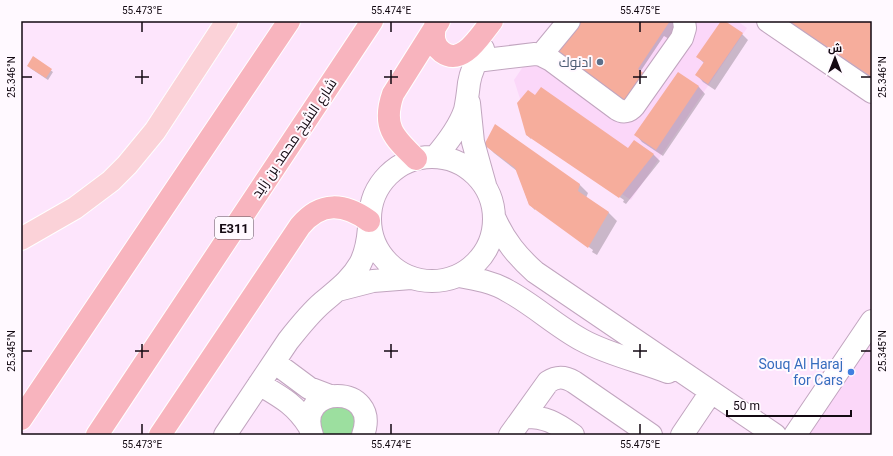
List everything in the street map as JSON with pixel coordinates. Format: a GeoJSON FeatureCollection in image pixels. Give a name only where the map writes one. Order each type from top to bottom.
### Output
{"type":"FeatureCollection","features":[{"type":"Feature","properties":{"kind":"highway"},"geometry":{"type":"LineString","coordinates":[[21,419],[289,21]]}},
{"type":"Feature","properties":{"kind":"highway","name":"شارع الشيخ محمد بن زايد"},"geometry":{"type":"LineString","coordinates":[[98,435],[372,21]]}},
{"type":"Feature","properties":{"kind":"highway"},"geometry":{"type":"LineString","coordinates":[[437,24],[433,38],[437,49],[447,55],[458,56],[468,50],[492,21]]}},
{"type":"Feature","properties":{"kind":"highway"},"geometry":{"type":"LineString","coordinates":[[425,158],[399,144],[392,132],[389,120],[389,106],[393,94],[437,24]]}},
{"type":"Feature","properties":{"kind":"highway"},"geometry":{"type":"LineString","coordinates":[[160,435],[307,217],[316,211],[337,207],[357,213],[369,224]]}},
{"type":"Feature","properties":{"kind":"main road"},"geometry":{"type":"LineString","coordinates":[[21,239],[75,208],[111,181],[155,131],[227,21]]}},
{"type":"Feature","properties":{"kind":"street"},"geometry":{"type":"LineString","coordinates":[[425,158],[447,143],[457,128],[464,112],[469,82],[476,61],[501,21]]}},
{"type":"Feature","properties":{"kind":"street"},"geometry":{"type":"LineString","coordinates":[[541,55],[568,21]]}},
{"type":"Feature","properties":{"kind":"street"},"geometry":{"type":"LineString","coordinates":[[476,61],[541,55],[551,60],[617,109],[624,112],[628,111],[634,106],[682,38],[684,21]]}},
{"type":"Feature","properties":{"kind":"street"},"geometry":{"type":"LineString","coordinates":[[768,21],[872,92]]}},
{"type":"Feature","properties":{"kind":"street"},"geometry":{"type":"LineString","coordinates":[[369,224],[374,244],[383,259],[396,270],[411,278],[427,282],[443,281],[459,276],[473,266],[485,253],[492,237],[494,219],[493,203],[486,188],[473,142],[468,94]]}},
{"type":"Feature","properties":{"kind":"street"},"geometry":{"type":"LineString","coordinates":[[225,435],[288,341],[306,318],[351,278],[361,263],[367,246],[371,204],[377,188],[387,175],[400,165],[425,158],[450,159],[465,166],[477,176],[486,188]]}},
{"type":"Feature","properties":{"kind":"street"},"geometry":{"type":"LineString","coordinates":[[494,219],[511,248],[522,261],[535,272],[775,435]]}},
{"type":"Feature","properties":{"kind":"street"},"geometry":{"type":"LineString","coordinates":[[459,276],[492,283],[507,290],[575,336],[602,350],[653,366],[683,378],[711,392]]}},
{"type":"Feature","properties":{"kind":"street"},"geometry":{"type":"LineString","coordinates":[[337,291],[373,281],[411,278]]}},
{"type":"Feature","properties":{"kind":"street"},"geometry":{"type":"LineString","coordinates":[[795,435],[872,321]]}},
{"type":"Feature","properties":{"kind":"street"},"geometry":{"type":"LineString","coordinates":[[274,362],[309,388],[330,396]]}},
{"type":"Feature","properties":{"kind":"street"},"geometry":{"type":"LineString","coordinates":[[510,435],[548,382],[561,377],[568,378],[650,435]]}},
{"type":"Feature","properties":{"kind":"street"},"geometry":{"type":"LineString","coordinates":[[259,384],[295,407],[303,416],[311,433]]}},
{"type":"Feature","properties":{"kind":"street"},"geometry":{"type":"LineString","coordinates":[[682,435],[711,392]]}},
{"type":"Feature","properties":{"kind":"street"},"geometry":{"type":"LineString","coordinates":[[311,433],[309,418],[316,404],[330,396],[338,395],[346,396],[360,405],[364,413],[368,433]]}},
{"type":"Feature","properties":{"kind":"street"},"geometry":{"type":"LineString","coordinates":[[523,417],[536,417],[549,420],[573,435]]}},
{"type":"Feature","properties":{"kind":"shaded area"},"geometry":{"type":"Polygon","coordinates":[[[554,21],[737,21],[747,28],[631,200],[528,132],[524,111],[514,80],[554,21]]]}},
{"type":"Feature","properties":{"kind":"shaded area","name":"Souq Al Haraj for Cars"},"geometry":{"type":"Polygon","coordinates":[[[872,309],[872,435],[789,435],[872,309]]]}},
{"type":"Feature","properties":{"kind":"green space"},"geometry":{"type":"Polygon","coordinates":[[[352,402],[357,435],[321,435],[317,413],[323,405],[352,402]]]}},
{"type":"Feature","properties":{"kind":"building","name":"ادنوك"},"geometry":{"type":"Polygon","coordinates":[[[581,21],[670,21],[638,69],[646,75],[624,108],[547,55],[581,21]]]}},
{"type":"Feature","properties":{"kind":"building"},"geometry":{"type":"Polygon","coordinates":[[[721,21],[725,21],[743,33],[708,84],[695,75],[704,62],[696,57],[721,21]]]}},
{"type":"Feature","properties":{"kind":"building"},"geometry":{"type":"Polygon","coordinates":[[[789,21],[872,21],[872,77],[789,21]]]}},
{"type":"Feature","properties":{"kind":"building"},"geometry":{"type":"Polygon","coordinates":[[[33,56],[52,69],[46,78],[27,66],[33,56]]]}},
{"type":"Feature","properties":{"kind":"building"},"geometry":{"type":"Polygon","coordinates":[[[678,72],[699,86],[656,150],[634,135],[678,72]]]}},
{"type":"Feature","properties":{"kind":"building"},"geometry":{"type":"Polygon","coordinates":[[[541,87],[628,148],[634,140],[654,154],[619,198],[526,135],[517,103],[528,90],[535,95],[541,87]]]}},
{"type":"Feature","properties":{"kind":"building"},"geometry":{"type":"Polygon","coordinates":[[[495,124],[580,184],[578,191],[609,212],[588,248],[529,205],[515,168],[484,145],[495,124]]]}},
{"type":"Feature","properties":{"kind":"place","name":"ادنوك"},"geometry":{"type":"Point","coordinates":[600,62]}},
{"type":"Feature","properties":{"kind":"place","name":"Souq Al Haraj for Cars"},"geometry":{"type":"Point","coordinates":[851,372]}}]}
